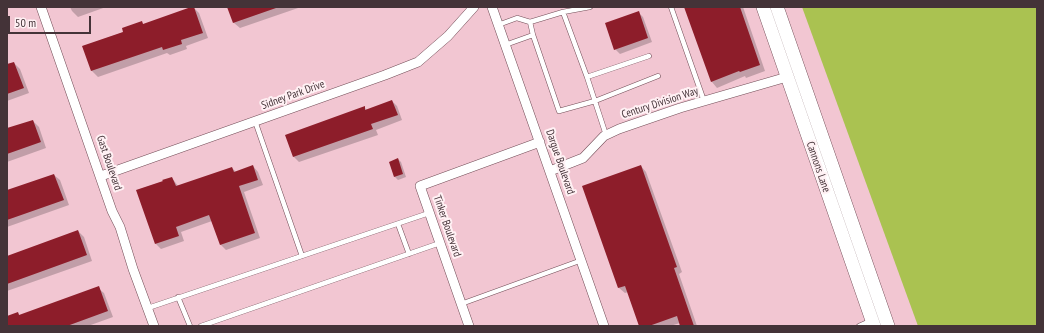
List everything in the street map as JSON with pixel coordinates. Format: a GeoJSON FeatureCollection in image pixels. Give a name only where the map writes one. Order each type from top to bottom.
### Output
{"type":"FeatureCollection","features":[{"type":"Feature","properties":{"kind":"main road","name":"Cannons Lane"},"geometry":{"type":"LineString","coordinates":[[763,7],[873,323]]}},
{"type":"Feature","properties":{"kind":"main road","name":"Cannons Lane"},"geometry":{"type":"LineString","coordinates":[[777,7],[888,326]]}},
{"type":"Feature","properties":{"kind":"main road"},"geometry":{"type":"LineString","coordinates":[[787,76],[800,72]]}},
{"type":"Feature","properties":{"kind":"street","name":"Gast Boulevard"},"geometry":{"type":"LineString","coordinates":[[41,7],[154,326]]}},
{"type":"Feature","properties":{"kind":"street","name":"Sidney Park Drive"},"geometry":{"type":"LineString","coordinates":[[101,176],[418,62],[448,36],[474,7]]}},
{"type":"Feature","properties":{"kind":"street","name":"Dargue Boulevard"},"geometry":{"type":"LineString","coordinates":[[492,7],[604,326]]}},
{"type":"Feature","properties":{"kind":"street","name":"Century Division Way"},"geometry":{"type":"LineString","coordinates":[[550,171],[583,158],[606,135],[680,108],[787,76]]}},
{"type":"Feature","properties":{"kind":"street","name":"Tinker Boulevard"},"geometry":{"type":"LineString","coordinates":[[469,326],[420,186],[540,142]]}},
{"type":"Feature","properties":{"kind":"lane"},"geometry":{"type":"LineString","coordinates":[[498,25],[518,18],[530,22],[563,12],[590,7]]}},
{"type":"Feature","properties":{"kind":"lane"},"geometry":{"type":"LineString","coordinates":[[671,7],[704,101]]}},
{"type":"Feature","properties":{"kind":"lane"},"geometry":{"type":"LineString","coordinates":[[563,12],[587,77],[606,135]]}},
{"type":"Feature","properties":{"kind":"lane"},"geometry":{"type":"LineString","coordinates":[[530,22],[559,111],[595,100],[658,76]]}},
{"type":"Feature","properties":{"kind":"lane"},"geometry":{"type":"LineString","coordinates":[[505,45],[533,35]]}},
{"type":"Feature","properties":{"kind":"lane"},"geometry":{"type":"LineString","coordinates":[[587,77],[649,56]]}},
{"type":"Feature","properties":{"kind":"lane"},"geometry":{"type":"LineString","coordinates":[[255,121],[302,256]]}},
{"type":"Feature","properties":{"kind":"lane"},"geometry":{"type":"LineString","coordinates":[[148,308],[429,213]]}},
{"type":"Feature","properties":{"kind":"lane"},"geometry":{"type":"LineString","coordinates":[[398,224],[409,254]]}},
{"type":"Feature","properties":{"kind":"lane"},"geometry":{"type":"LineString","coordinates":[[201,326],[440,243]]}},
{"type":"Feature","properties":{"kind":"lane"},"geometry":{"type":"LineString","coordinates":[[461,304],[582,260]]}},
{"type":"Feature","properties":{"kind":"lane"},"geometry":{"type":"LineString","coordinates":[[178,297],[190,326]]}},
{"type":"Feature","properties":{"kind":"lane"},"geometry":{"type":"LineString","coordinates":[[859,326],[873,323]]}},
{"type":"Feature","properties":{"kind":"green space"},"geometry":{"type":"Polygon","coordinates":[[[802,7],[1037,7],[1037,326],[918,326],[802,7]]]}},
{"type":"Feature","properties":{"kind":"building"},"geometry":{"type":"Polygon","coordinates":[[[194,7],[203,33],[181,40],[182,44],[163,50],[162,47],[91,71],[82,46],[123,32],[122,28],[142,21],[143,24],[194,7]]]}},
{"type":"Feature","properties":{"kind":"building"},"geometry":{"type":"Polygon","coordinates":[[[227,7],[275,7],[276,8],[233,23],[227,7]]]}},
{"type":"Feature","properties":{"kind":"building"},"geometry":{"type":"Polygon","coordinates":[[[684,7],[740,7],[760,65],[740,72],[739,71],[711,82],[684,7]]]}},
{"type":"Feature","properties":{"kind":"building"},"geometry":{"type":"Polygon","coordinates":[[[639,11],[648,38],[614,50],[605,23],[639,11]]]}},
{"type":"Feature","properties":{"kind":"building"},"geometry":{"type":"Polygon","coordinates":[[[14,62],[24,88],[7,94],[7,64],[14,62]]]}},
{"type":"Feature","properties":{"kind":"building"},"geometry":{"type":"Polygon","coordinates":[[[392,100],[398,115],[371,124],[373,129],[293,157],[285,135],[365,106],[365,110],[392,100]]]}},
{"type":"Feature","properties":{"kind":"building"},"geometry":{"type":"Polygon","coordinates":[[[33,120],[41,142],[7,154],[7,128],[33,120]]]}},
{"type":"Feature","properties":{"kind":"building"},"geometry":{"type":"Polygon","coordinates":[[[398,158],[403,174],[394,177],[389,162],[398,158]]]}},
{"type":"Feature","properties":{"kind":"building"},"geometry":{"type":"Polygon","coordinates":[[[253,165],[258,180],[239,186],[255,233],[220,245],[209,215],[176,227],[179,236],[155,244],[136,190],[172,177],[176,186],[232,167],[234,172],[253,165]]]}},
{"type":"Feature","properties":{"kind":"building"},"geometry":{"type":"Polygon","coordinates":[[[641,165],[677,267],[674,268],[694,326],[680,326],[677,316],[649,326],[639,326],[625,286],[618,288],[582,186],[641,165]]]}},
{"type":"Feature","properties":{"kind":"building"},"geometry":{"type":"Polygon","coordinates":[[[54,174],[64,200],[7,220],[7,190],[54,174]]]}},
{"type":"Feature","properties":{"kind":"building"},"geometry":{"type":"Polygon","coordinates":[[[78,230],[87,255],[7,284],[7,256],[78,230]]]}},
{"type":"Feature","properties":{"kind":"building"},"geometry":{"type":"Polygon","coordinates":[[[99,286],[108,311],[67,326],[7,326],[7,316],[18,312],[19,315],[99,286]]]}}]}
